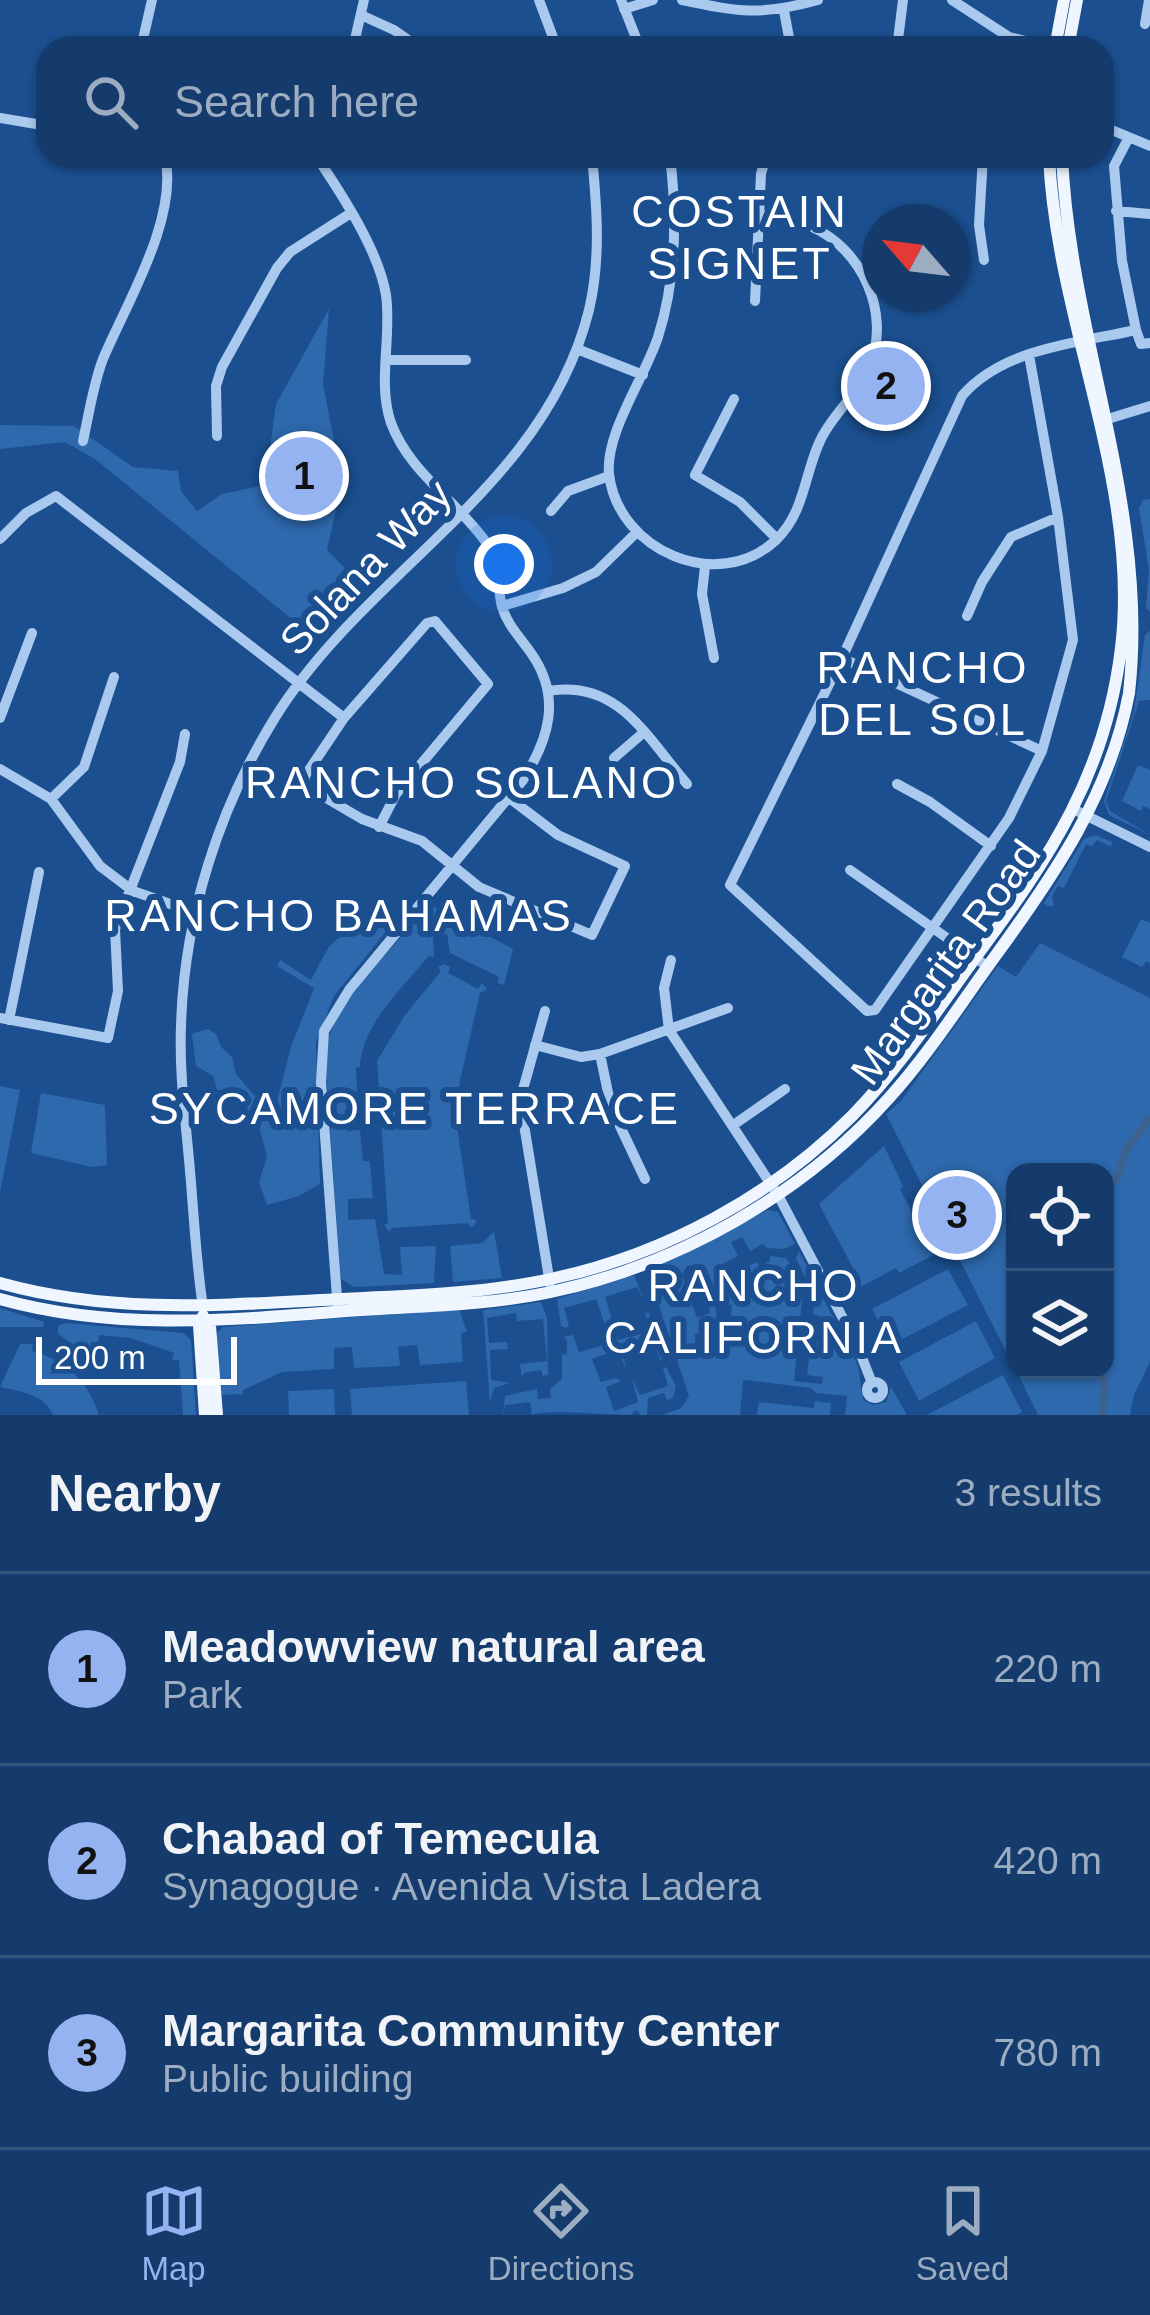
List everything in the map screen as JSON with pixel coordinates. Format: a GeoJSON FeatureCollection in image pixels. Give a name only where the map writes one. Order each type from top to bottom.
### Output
{"type":"FeatureCollection","features":[{"type":"Feature","properties":{"kind":"main road"},"geometry":{"type":"LineString","coordinates":[[1056,36],[1064,0]]}},
{"type":"Feature","properties":{"kind":"main road"},"geometry":{"type":"LineString","coordinates":[[1070,36],[1077,0]]}},
{"type":"Feature","properties":{"kind":"main road","name":"Margarita Road"},"geometry":{"type":"LineString","coordinates":[[0,1299],[90,1317],[203,1314],[471,1302],[619,1273],[674,1251],[774,1189],[875,1091],[981,962],[1039,869],[1081,813],[1124,714],[1137,621],[1128,495],[1112,418],[1057,243],[1050,168]]}},
{"type":"Feature","properties":{"kind":"main road","name":"Margarita Road"},"geometry":{"type":"LineString","coordinates":[[1063,168],[1124,583],[1115,692],[1081,813]]}},
{"type":"Feature","properties":{"kind":"main road","name":"Margarita Road"},"geometry":{"type":"LineString","coordinates":[[0,1283],[105,1304],[203,1314]]}},
{"type":"Feature","properties":{"kind":"main road","name":"Solana Way"},"geometry":{"type":"LineString","coordinates":[[203,1314],[199,1325],[206,1415]]}},
{"type":"Feature","properties":{"kind":"main road","name":"Solana Way"},"geometry":{"type":"LineString","coordinates":[[203,1314],[210,1326],[217,1415]]}},
{"type":"Feature","properties":{"kind":"street"},"geometry":{"type":"LineString","coordinates":[[144,36],[152,0]]}},
{"type":"Feature","properties":{"kind":"street"},"geometry":{"type":"LineString","coordinates":[[356,36],[364,0]]}},
{"type":"Feature","properties":{"kind":"street"},"geometry":{"type":"LineString","coordinates":[[539,0],[552,36]]}},
{"type":"Feature","properties":{"kind":"street"},"geometry":{"type":"LineString","coordinates":[[635,36],[622,5],[653,0]]}},
{"type":"Feature","properties":{"kind":"street"},"geometry":{"type":"LineString","coordinates":[[682,0],[739,12],[784,11],[818,0]]}},
{"type":"Feature","properties":{"kind":"street"},"geometry":{"type":"LineString","coordinates":[[898,36],[903,0]]}},
{"type":"Feature","properties":{"kind":"street"},"geometry":{"type":"LineString","coordinates":[[952,0],[998,36]]}},
{"type":"Feature","properties":{"kind":"street"},"geometry":{"type":"LineString","coordinates":[[1145,24],[1149,0]]}},
{"type":"Feature","properties":{"kind":"street"},"geometry":{"type":"LineString","coordinates":[[784,11],[788,36]]}},
{"type":"Feature","properties":{"kind":"street"},"geometry":{"type":"LineString","coordinates":[[361,14],[403,36]]}},
{"type":"Feature","properties":{"kind":"street"},"geometry":{"type":"LineString","coordinates":[[0,134],[2,119],[36,124]]}},
{"type":"Feature","properties":{"kind":"street"},"geometry":{"type":"LineString","coordinates":[[1114,132],[1150,146]]}},
{"type":"Feature","properties":{"kind":"street"},"geometry":{"type":"LineString","coordinates":[[1128,139],[1114,166],[1116,211],[1136,330],[1145,344]]}},
{"type":"Feature","properties":{"kind":"street"},"geometry":{"type":"LineString","coordinates":[[82,441],[97,376],[159,227],[168,187],[166,168]]}},
{"type":"Feature","properties":{"kind":"street"},"geometry":{"type":"LineString","coordinates":[[323,168],[351,213],[386,293],[390,421],[405,451],[494,557],[502,606],[511,629],[542,672],[551,711],[549,732],[532,766],[350,990],[324,1031],[321,1082],[338,1305]]}},
{"type":"Feature","properties":{"kind":"street","name":"Solana Way"},"geometry":{"type":"LineString","coordinates":[[203,1314],[181,1063],[183,991],[196,914],[227,812],[258,748],[297,685],[377,593],[462,514],[528,441],[552,403],[577,349],[596,266],[593,168]]}},
{"type":"Feature","properties":{"kind":"street"},"geometry":{"type":"LineString","coordinates":[[670,168],[670,269],[658,335],[618,429],[609,476],[636,533],[658,549],[705,566],[741,560],[777,539],[803,502],[809,467],[821,438],[870,365],[876,312],[872,292],[846,250],[812,227],[758,214]]}},
{"type":"Feature","properties":{"kind":"street"},"geometry":{"type":"LineString","coordinates":[[755,301],[764,168]]}},
{"type":"Feature","properties":{"kind":"street"},"geometry":{"type":"LineString","coordinates":[[982,168],[979,225],[984,260]]}},
{"type":"Feature","properties":{"kind":"street"},"geometry":{"type":"LineString","coordinates":[[1116,211],[1150,214]]}},
{"type":"Feature","properties":{"kind":"street"},"geometry":{"type":"LineString","coordinates":[[217,436],[216,386],[222,367],[277,268],[290,251],[351,213]]}},
{"type":"Feature","properties":{"kind":"street"},"geometry":{"type":"LineString","coordinates":[[1029,355],[1058,518],[1073,640],[1042,752],[991,846],[875,1010],[867,1011],[730,885],[842,658],[962,396],[994,368],[1029,355],[1136,330]]}},
{"type":"Feature","properties":{"kind":"street"},"geometry":{"type":"LineString","coordinates":[[577,349],[643,375]]}},
{"type":"Feature","properties":{"kind":"street"},"geometry":{"type":"LineString","coordinates":[[386,360],[466,360]]}},
{"type":"Feature","properties":{"kind":"street"},"geometry":{"type":"LineString","coordinates":[[734,399],[695,475],[740,502],[777,539]]}},
{"type":"Feature","properties":{"kind":"street"},"geometry":{"type":"LineString","coordinates":[[1112,418],[1148,407],[1150,425]]}},
{"type":"Feature","properties":{"kind":"street"},"geometry":{"type":"LineString","coordinates":[[551,512],[568,491],[609,476]]}},
{"type":"Feature","properties":{"kind":"street"},"geometry":{"type":"LineString","coordinates":[[0,538],[26,513],[56,496],[344,718]]}},
{"type":"Feature","properties":{"kind":"street"},"geometry":{"type":"LineString","coordinates":[[967,616],[1011,537],[1058,518]]}},
{"type":"Feature","properties":{"kind":"street"},"geometry":{"type":"LineString","coordinates":[[502,606],[563,588],[596,572],[636,533]]}},
{"type":"Feature","properties":{"kind":"street"},"geometry":{"type":"LineString","coordinates":[[705,566],[704,610],[714,658]]}},
{"type":"Feature","properties":{"kind":"street"},"geometry":{"type":"LineString","coordinates":[[380,827],[395,794],[488,684],[435,621],[427,623],[344,718],[304,776],[309,791],[380,827],[422,841],[505,900],[592,935],[625,866],[558,836],[508,797]]}},
{"type":"Feature","properties":{"kind":"street"},"geometry":{"type":"LineString","coordinates":[[0,718],[32,633]]}},
{"type":"Feature","properties":{"kind":"street"},"geometry":{"type":"LineString","coordinates":[[842,658],[1042,752]]}},
{"type":"Feature","properties":{"kind":"street"},"geometry":{"type":"LineString","coordinates":[[51,799],[84,767],[114,677]]}},
{"type":"Feature","properties":{"kind":"street"},"geometry":{"type":"LineString","coordinates":[[548,691],[571,687],[601,693],[687,784]]}},
{"type":"Feature","properties":{"kind":"street"},"geometry":{"type":"LineString","coordinates":[[39,872],[4,1019],[108,1038],[118,991],[115,929],[180,762],[185,734]]}},
{"type":"Feature","properties":{"kind":"street"},"geometry":{"type":"LineString","coordinates":[[614,758],[643,734]]}},
{"type":"Feature","properties":{"kind":"street"},"geometry":{"type":"LineString","coordinates":[[0,769],[51,799],[100,866],[133,891],[196,914]]}},
{"type":"Feature","properties":{"kind":"street"},"geometry":{"type":"LineString","coordinates":[[897,784],[991,846]]}},
{"type":"Feature","properties":{"kind":"street"},"geometry":{"type":"LineString","coordinates":[[1081,813],[1150,847]]}},
{"type":"Feature","properties":{"kind":"street"},"geometry":{"type":"LineString","coordinates":[[850,870],[981,962]]}},
{"type":"Feature","properties":{"kind":"street"},"geometry":{"type":"LineString","coordinates":[[671,960],[664,988],[670,1030],[774,1189],[857,1345],[872,1383]]}},
{"type":"Feature","properties":{"kind":"street"},"geometry":{"type":"LineString","coordinates":[[535,1045],[581,1057],[600,1054],[728,1008]]}},
{"type":"Feature","properties":{"kind":"street"},"geometry":{"type":"LineString","coordinates":[[545,1011],[520,1100],[550,1286]]}},
{"type":"Feature","properties":{"kind":"street"},"geometry":{"type":"LineString","coordinates":[[600,1054],[611,1108],[645,1179]]}},
{"type":"Feature","properties":{"kind":"street"},"geometry":{"type":"LineString","coordinates":[[732,1126],[785,1088]]}},
{"type":"Feature","properties":{"kind":"shaded area"},"geometry":{"type":"Polygon","coordinates":[[[329,309],[323,384],[342,482],[327,550],[361,585],[315,638],[95,459],[65,442],[0,449],[0,425],[74,426],[133,467],[178,471],[181,491],[197,511],[222,494],[265,485],[276,404],[329,309]]]}},
{"type":"Feature","properties":{"kind":"shaded area"},"geometry":{"type":"Polygon","coordinates":[[[1150,499],[1150,612],[1139,508],[1143,500],[1150,499]]]}},
{"type":"Feature","properties":{"kind":"shaded area"},"geometry":{"type":"Polygon","coordinates":[[[1150,631],[1150,700],[1139,701],[1106,801],[1110,811],[1150,835],[1109,815],[1104,801],[1134,712],[1145,635],[1150,631]]]}},
{"type":"Feature","properties":{"kind":"shaded area"},"geometry":{"type":"Polygon","coordinates":[[[1138,765],[1150,770],[1150,809],[1143,806],[1141,811],[1122,801],[1138,765]]]}},
{"type":"Feature","properties":{"kind":"shaded area"},"geometry":{"type":"Polygon","coordinates":[[[1096,835],[1112,842],[1111,847],[1097,840],[1092,847],[1086,844],[1064,888],[1058,886],[1052,896],[1054,906],[1047,906],[1044,903],[1084,839],[1096,835]]]}},
{"type":"Feature","properties":{"kind":"shaded area"},"geometry":{"type":"Polygon","coordinates":[[[429,904],[513,949],[504,985],[497,983],[499,977],[450,953],[445,928],[424,915],[429,904]]]}},
{"type":"Feature","properties":{"kind":"shaded area"},"geometry":{"type":"Polygon","coordinates":[[[374,917],[388,920],[388,929],[334,996],[316,1042],[320,1184],[267,1205],[259,1182],[267,1156],[260,1130],[244,1102],[217,1089],[213,1076],[196,1066],[192,1034],[208,1029],[216,1034],[232,1057],[236,1074],[265,1108],[275,1109],[291,1047],[314,988],[277,966],[280,960],[311,980],[336,940],[364,934],[374,917]]]}},
{"type":"Feature","properties":{"kind":"shaded area"},"geometry":{"type":"Polygon","coordinates":[[[1141,919],[1150,923],[1150,963],[1142,967],[1122,957],[1141,919]]]}},
{"type":"Feature","properties":{"kind":"shaded area"},"geometry":{"type":"Polygon","coordinates":[[[412,924],[422,926],[428,938],[433,936],[434,957],[429,956],[376,1021],[356,1068],[358,1108],[336,1115],[329,1109],[326,1075],[333,1026],[351,995],[412,924]]]}},
{"type":"Feature","properties":{"kind":"shaded area"},"geometry":{"type":"Polygon","coordinates":[[[1040,943],[1150,998],[1150,1362],[1130,1415],[1038,1415],[1020,1379],[1114,1379],[1114,1163],[1006,1163],[1006,1351],[886,1114],[901,1101],[998,966],[1016,977],[1040,943]]]}},
{"type":"Feature","properties":{"kind":"shaded area"},"geometry":{"type":"Polygon","coordinates":[[[438,967],[450,967],[448,973],[478,989],[482,983],[487,989],[480,993],[454,1107],[471,1219],[477,1220],[472,1228],[468,1223],[392,1228],[389,1232],[384,1225],[388,1224],[377,1061],[405,1015],[441,971],[438,967]]]}},
{"type":"Feature","properties":{"kind":"shaded area"},"geometry":{"type":"Polygon","coordinates":[[[0,1086],[20,1090],[0,1193],[0,1086]]]}},
{"type":"Feature","properties":{"kind":"shaded area"},"geometry":{"type":"Polygon","coordinates":[[[41,1093],[105,1105],[107,1165],[92,1167],[31,1153],[41,1093]]]}},
{"type":"Feature","properties":{"kind":"shaded area"},"geometry":{"type":"Polygon","coordinates":[[[345,1124],[347,1131],[360,1130],[363,1161],[370,1161],[373,1198],[348,1199],[348,1220],[375,1219],[384,1274],[402,1275],[400,1247],[436,1246],[434,1283],[354,1287],[341,1279],[330,1129],[345,1124]]]}},
{"type":"Feature","properties":{"kind":"shaded area"},"geometry":{"type":"Polygon","coordinates":[[[884,1146],[934,1255],[857,1289],[849,1276],[854,1270],[819,1204],[884,1146]]]}},
{"type":"Feature","properties":{"kind":"shaded area"},"geometry":{"type":"Polygon","coordinates":[[[768,1210],[778,1212],[795,1244],[784,1249],[763,1244],[750,1251],[742,1237],[731,1242],[738,1256],[720,1265],[718,1286],[707,1290],[701,1284],[706,1280],[700,1264],[687,1266],[682,1275],[697,1318],[710,1313],[708,1297],[719,1296],[714,1301],[717,1319],[712,1320],[710,1332],[715,1335],[695,1334],[695,1347],[727,1346],[732,1305],[726,1304],[734,1288],[728,1286],[730,1276],[756,1262],[760,1267],[770,1256],[786,1258],[802,1300],[794,1381],[822,1384],[823,1377],[807,1375],[820,1316],[813,1315],[815,1296],[796,1259],[799,1251],[858,1366],[863,1400],[873,1405],[886,1402],[891,1387],[907,1415],[845,1415],[847,1396],[746,1380],[740,1415],[662,1415],[681,1408],[689,1396],[647,1270],[768,1210]]]}},
{"type":"Feature","properties":{"kind":"shaded area"},"geometry":{"type":"Polygon","coordinates":[[[494,1231],[502,1278],[453,1282],[450,1246],[483,1243],[494,1231]]]}},
{"type":"Feature","properties":{"kind":"shaded area"},"geometry":{"type":"Polygon","coordinates":[[[948,1269],[968,1305],[891,1345],[872,1309],[948,1269]]]}},
{"type":"Feature","properties":{"kind":"shaded area"},"geometry":{"type":"Polygon","coordinates":[[[634,1275],[645,1303],[637,1287],[605,1297],[618,1340],[650,1331],[645,1313],[649,1313],[664,1358],[660,1360],[654,1342],[622,1352],[627,1370],[617,1350],[592,1359],[601,1382],[621,1381],[606,1387],[614,1411],[638,1402],[632,1378],[640,1395],[668,1386],[666,1367],[676,1386],[673,1398],[667,1400],[664,1393],[648,1398],[647,1415],[637,1410],[630,1415],[532,1415],[530,1402],[505,1405],[503,1415],[505,1396],[537,1389],[538,1399],[551,1398],[550,1389],[562,1379],[562,1355],[567,1354],[563,1337],[573,1335],[579,1352],[611,1343],[596,1299],[564,1308],[569,1326],[565,1328],[557,1299],[634,1275]]]}},
{"type":"Feature","properties":{"kind":"shaded area"},"geometry":{"type":"Polygon","coordinates":[[[541,1302],[547,1318],[548,1375],[543,1376],[541,1370],[524,1373],[522,1378],[520,1364],[547,1361],[543,1319],[517,1321],[516,1313],[487,1318],[489,1343],[507,1342],[508,1349],[490,1350],[491,1380],[510,1383],[494,1388],[490,1402],[483,1310],[541,1302]]]}},
{"type":"Feature","properties":{"kind":"shaded area"},"geometry":{"type":"Polygon","coordinates":[[[0,1308],[44,1322],[43,1327],[0,1327],[0,1308]]]}},
{"type":"Feature","properties":{"kind":"shaded area"},"geometry":{"type":"Polygon","coordinates":[[[459,1309],[467,1332],[461,1333],[463,1362],[420,1365],[417,1345],[398,1347],[400,1366],[354,1368],[352,1347],[334,1348],[334,1369],[282,1372],[243,1394],[220,1395],[214,1336],[223,1327],[459,1309]]]}},
{"type":"Feature","properties":{"kind":"shaded area"},"geometry":{"type":"Polygon","coordinates":[[[976,1321],[995,1358],[919,1401],[899,1362],[976,1321]]]}},
{"type":"Feature","properties":{"kind":"shaded area"},"geometry":{"type":"Polygon","coordinates":[[[58,1326],[183,1333],[191,1340],[196,1415],[183,1415],[179,1360],[172,1360],[174,1353],[131,1338],[99,1335],[98,1343],[91,1342],[91,1357],[58,1334],[58,1326]]]}},
{"type":"Feature","properties":{"kind":"shaded area"},"geometry":{"type":"Polygon","coordinates":[[[20,1344],[33,1344],[32,1351],[74,1374],[99,1415],[53,1415],[37,1398],[0,1387],[20,1344]]]}},
{"type":"Feature","properties":{"kind":"shaded area"},"geometry":{"type":"Polygon","coordinates":[[[1003,1375],[1022,1412],[927,1415],[1003,1375]]]}},
{"type":"Feature","properties":{"kind":"shaded area"},"geometry":{"type":"Polygon","coordinates":[[[466,1381],[469,1415],[352,1415],[350,1389],[466,1381]]]}},
{"type":"Feature","properties":{"kind":"shaded area"},"geometry":{"type":"Polygon","coordinates":[[[334,1389],[335,1415],[289,1415],[288,1391],[334,1389]]]}},
{"type":"Feature","properties":{"kind":"shaded area"},"geometry":{"type":"Polygon","coordinates":[[[815,1401],[831,1403],[830,1415],[757,1415],[759,1402],[814,1408],[815,1401]]]}},
{"type":"Feature","properties":{"kind":"waterway"},"geometry":{"type":"LineString","coordinates":[[1114,1180],[1127,1148],[1150,1119]]}},
{"type":"Feature","properties":{"kind":"waterway"},"geometry":{"type":"LineString","coordinates":[[1102,1415],[1103,1379]]}},
{"type":"Feature","properties":{"kind":"place","name":"Chabad of Temecula"},"geometry":{"type":"Point","coordinates":[886,386]}},
{"type":"Feature","properties":{"kind":"place","name":"Meadowview natural area"},"geometry":{"type":"Point","coordinates":[304,476]}},
{"type":"Feature","properties":{"kind":"place","name":"Margarita Community Center"},"geometry":{"type":"Point","coordinates":[957,1215]}},
{"type":"Feature","properties":{"kind":"district","name":"COSTAIN SIGNET"},"geometry":{"type":"Point","coordinates":[740,237]}},
{"type":"Feature","properties":{"kind":"district","name":"RANCHO DEL SOL"},"geometry":{"type":"Point","coordinates":[923,693]}},
{"type":"Feature","properties":{"kind":"district","name":"RANCHO SOLANO"},"geometry":{"type":"Point","coordinates":[462,782]}},
{"type":"Feature","properties":{"kind":"district","name":"RANCHO BAHAMAS"},"geometry":{"type":"Point","coordinates":[339,915]}},
{"type":"Feature","properties":{"kind":"district","name":"SYCAMORE TERRACE"},"geometry":{"type":"Point","coordinates":[415,1108]}},
{"type":"Feature","properties":{"kind":"district","name":"RANCHO CALIFORNIA"},"geometry":{"type":"Point","coordinates":[754,1311]}}]}
